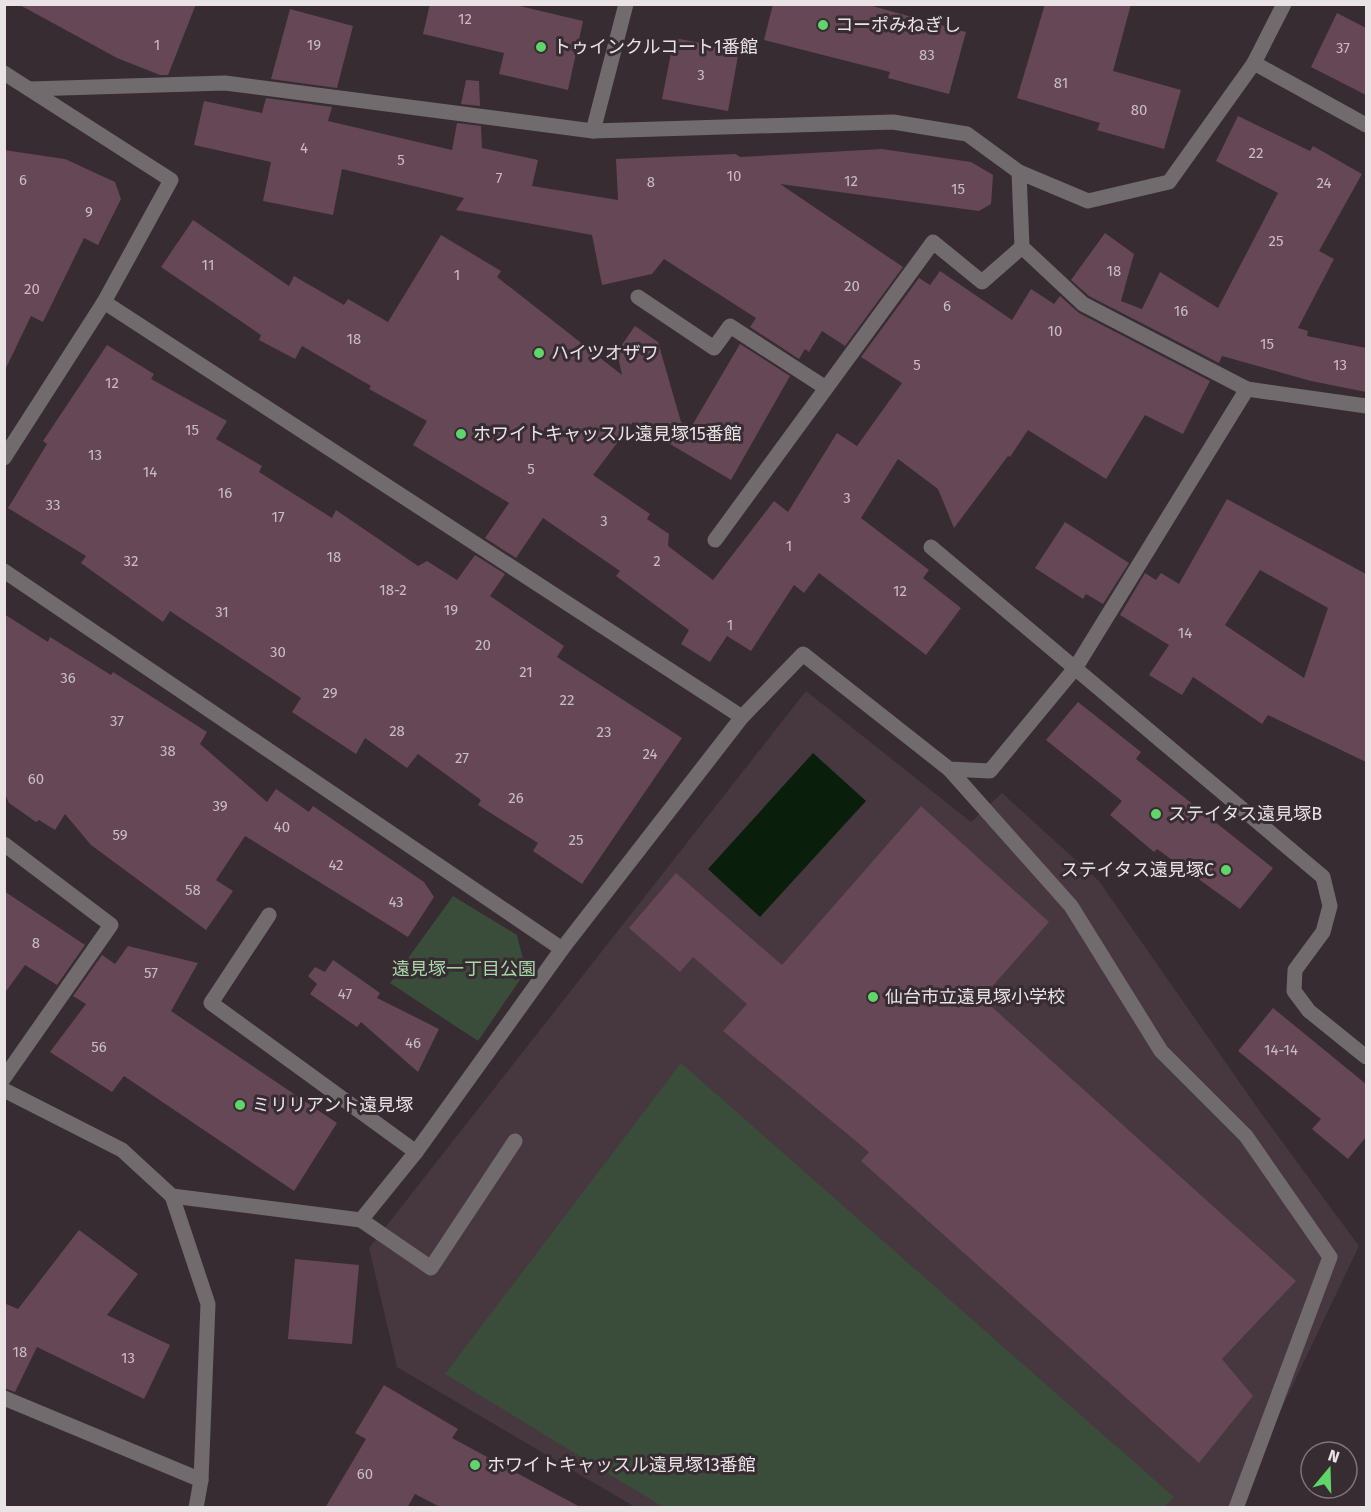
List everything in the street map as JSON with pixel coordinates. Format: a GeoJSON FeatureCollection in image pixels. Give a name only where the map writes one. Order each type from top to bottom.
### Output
{"type":"FeatureCollection","features":[{"type":"Feature","properties":{"kind":"street"},"geometry":{"type":"LineString","coordinates":[[593,131],[626,4]]}},
{"type":"Feature","properties":{"kind":"street"},"geometry":{"type":"LineString","coordinates":[[30,89],[225,83],[593,131],[893,122],[967,134],[1019,172],[1088,201],[1168,182],[1254,63],[1284,4]]}},
{"type":"Feature","properties":{"kind":"street"},"geometry":{"type":"LineString","coordinates":[[1254,63],[1366,125]]}},
{"type":"Feature","properties":{"kind":"street"},"geometry":{"type":"LineString","coordinates":[[4,73],[171,180],[104,302],[4,458]]}},
{"type":"Feature","properties":{"kind":"street"},"geometry":{"type":"LineString","coordinates":[[1019,172],[1022,248],[1083,304],[1247,389],[1366,406]]}},
{"type":"Feature","properties":{"kind":"street"},"geometry":{"type":"LineString","coordinates":[[716,540],[933,242],[982,282],[1022,248]]}},
{"type":"Feature","properties":{"kind":"street"},"geometry":{"type":"LineString","coordinates":[[638,297],[714,348],[730,326],[826,388]]}},
{"type":"Feature","properties":{"kind":"street"},"geometry":{"type":"LineString","coordinates":[[104,302],[742,717]]}},
{"type":"Feature","properties":{"kind":"street"},"geometry":{"type":"LineString","coordinates":[[950,770],[990,771],[1076,667],[1247,389]]}},
{"type":"Feature","properties":{"kind":"street"},"geometry":{"type":"LineString","coordinates":[[931,547],[1323,877],[1330,906],[1323,932],[1295,969],[1294,991],[1309,1011],[1366,1057]]}},
{"type":"Feature","properties":{"kind":"street"},"geometry":{"type":"LineString","coordinates":[[4,571],[562,949]]}},
{"type":"Feature","properties":{"kind":"street"},"geometry":{"type":"LineString","coordinates":[[361,1220],[416,1152],[562,949],[742,717],[803,654],[950,770],[1071,906],[1161,1051],[1246,1136],[1330,1257],[1236,1508]]}},
{"type":"Feature","properties":{"kind":"street"},"geometry":{"type":"LineString","coordinates":[[4,844],[111,925],[4,1078]]}},
{"type":"Feature","properties":{"kind":"street"},"geometry":{"type":"LineString","coordinates":[[268,915],[211,1003],[416,1152]]}},
{"type":"Feature","properties":{"kind":"street"},"geometry":{"type":"LineString","coordinates":[[4,1090],[122,1150],[172,1196],[208,1304],[201,1480],[196,1508]]}},
{"type":"Feature","properties":{"kind":"street"},"geometry":{"type":"LineString","coordinates":[[172,1196],[361,1220],[431,1268],[515,1141]]}},
{"type":"Feature","properties":{"kind":"street"},"geometry":{"type":"LineString","coordinates":[[4,1398],[201,1480]]}},
{"type":"Feature","properties":{"kind":"shaded area","name":"仙台市立遠見塚小学校"},"geometry":{"type":"Polygon","coordinates":[[[806,691],[971,822],[1002,793],[1099,881],[1261,1113],[1359,1246],[1234,1508],[635,1507],[397,1367],[369,1248],[806,691]]]}},
{"type":"Feature","properties":{"kind":"shaded area"},"geometry":{"type":"Polygon","coordinates":[[[813,753],[866,801],[760,917],[708,869],[813,753]]]}},
{"type":"Feature","properties":{"kind":"green space","name":"遠見塚一丁目公園"},"geometry":{"type":"Polygon","coordinates":[[[453,896],[517,935],[526,971],[478,1041],[390,983],[453,896]]]}},
{"type":"Feature","properties":{"kind":"green space"},"geometry":{"type":"Polygon","coordinates":[[[681,1063],[1174,1497],[1165,1507],[663,1507],[445,1374],[681,1063]]]}},
{"type":"Feature","properties":{"kind":"building"},"geometry":{"type":"Polygon","coordinates":[[[18,4],[196,4],[168,75],[160,75],[117,58],[18,4]]]}},
{"type":"Feature","properties":{"kind":"building"},"geometry":{"type":"Polygon","coordinates":[[[430,4],[511,4],[583,21],[568,90],[499,74],[504,53],[423,34],[430,4]]]}},
{"type":"Feature","properties":{"kind":"building"},"geometry":{"type":"Polygon","coordinates":[[[773,4],[865,4],[966,32],[949,94],[888,78],[890,72],[764,40],[773,4]]]}},
{"type":"Feature","properties":{"kind":"building"},"geometry":{"type":"Polygon","coordinates":[[[1045,4],[1131,4],[1113,71],[1181,90],[1164,149],[1097,130],[1100,123],[1017,98],[1045,4]]]}},
{"type":"Feature","properties":{"kind":"building"},"geometry":{"type":"Polygon","coordinates":[[[290,9],[353,26],[337,88],[271,79],[290,9]]]}},
{"type":"Feature","properties":{"kind":"building"},"geometry":{"type":"Polygon","coordinates":[[[1337,13],[1366,28],[1366,95],[1311,67],[1337,13]]]}},
{"type":"Feature","properties":{"kind":"building"},"geometry":{"type":"Polygon","coordinates":[[[674,38],[739,50],[728,111],[662,99],[674,38]]]}},
{"type":"Feature","properties":{"kind":"building"},"geometry":{"type":"Polygon","coordinates":[[[466,80],[479,81],[480,106],[461,104],[466,80]]]}},
{"type":"Feature","properties":{"kind":"building"},"geometry":{"type":"Polygon","coordinates":[[[266,98],[332,107],[328,121],[452,150],[457,123],[481,126],[482,148],[538,160],[532,186],[618,200],[616,159],[736,154],[740,157],[882,149],[971,162],[993,175],[991,204],[979,211],[780,184],[903,267],[845,346],[822,331],[809,352],[805,349],[799,359],[750,327],[756,318],[664,259],[652,274],[602,285],[592,235],[456,210],[464,198],[342,169],[333,215],[263,201],[271,162],[194,145],[204,101],[262,113],[266,98]]]}},
{"type":"Feature","properties":{"kind":"building"},"geometry":{"type":"Polygon","coordinates":[[[1238,116],[1310,151],[1313,146],[1362,174],[1319,251],[1334,259],[1298,328],[1308,331],[1307,336],[1366,348],[1366,392],[1311,381],[1222,356],[1219,363],[1089,296],[1071,280],[1105,233],[1134,254],[1121,301],[1142,309],[1160,272],[1218,308],[1278,193],[1216,161],[1238,116]]]}},
{"type":"Feature","properties":{"kind":"building"},"geometry":{"type":"Polygon","coordinates":[[[4,150],[65,159],[115,182],[121,199],[98,245],[84,238],[43,322],[31,316],[4,372],[4,150]]]}},
{"type":"Feature","properties":{"kind":"building"},"geometry":{"type":"Polygon","coordinates":[[[193,220],[289,286],[294,276],[344,305],[348,299],[388,322],[441,235],[501,271],[497,277],[622,375],[617,352],[635,326],[658,342],[681,422],[690,429],[740,344],[790,376],[731,480],[633,422],[593,475],[650,514],[647,519],[669,534],[668,546],[713,580],[774,501],[788,512],[837,433],[857,446],[902,383],[861,357],[919,278],[930,285],[940,271],[1012,320],[1031,289],[1054,304],[1060,296],[1079,313],[1210,381],[1183,434],[1145,415],[1106,479],[1028,430],[1010,457],[1008,456],[954,528],[938,489],[898,459],[861,518],[929,570],[923,578],[961,608],[926,655],[819,573],[804,593],[794,585],[751,651],[727,636],[710,662],[681,644],[689,630],[616,576],[620,571],[543,518],[516,558],[485,538],[509,503],[413,445],[427,421],[369,389],[371,386],[302,346],[295,359],[259,340],[261,335],[161,267],[193,220]]]}},
{"type":"Feature","properties":{"kind":"building"},"geometry":{"type":"Polygon","coordinates":[[[107,345],[154,374],[151,379],[227,421],[216,439],[262,466],[259,472],[332,518],[336,510],[418,566],[427,561],[457,580],[475,555],[505,574],[490,596],[564,646],[557,657],[682,738],[582,884],[533,851],[538,843],[478,805],[481,800],[418,754],[407,768],[365,738],[356,754],[292,712],[301,698],[170,611],[163,622],[81,563],[86,556],[8,508],[47,444],[43,441],[107,345]]]}},
{"type":"Feature","properties":{"kind":"building"},"geometry":{"type":"Polygon","coordinates":[[[1227,499],[1366,574],[1366,762],[1268,715],[1262,724],[1193,677],[1182,695],[1149,675],[1169,645],[1120,615],[1145,573],[1156,580],[1161,573],[1179,584],[1227,499]],[[1260,570],[1225,625],[1304,678],[1328,608],[1260,570]]]}},
{"type":"Feature","properties":{"kind":"building"},"geometry":{"type":"Polygon","coordinates":[[[1065,522],[1129,563],[1103,604],[1086,594],[1083,599],[1035,568],[1065,522]]]}},
{"type":"Feature","properties":{"kind":"building"},"geometry":{"type":"Polygon","coordinates":[[[4,614],[48,642],[50,637],[111,675],[113,672],[207,732],[200,744],[267,802],[276,789],[309,812],[313,806],[424,882],[434,897],[408,937],[245,836],[216,880],[233,891],[206,930],[91,845],[65,814],[55,830],[39,820],[36,822],[9,803],[4,792],[4,614]]]}},
{"type":"Feature","properties":{"kind":"building"},"geometry":{"type":"Polygon","coordinates":[[[1078,702],[1141,752],[1136,759],[1273,868],[1240,909],[1157,849],[1154,852],[1110,815],[1122,801],[1046,740],[1078,702]]]}},
{"type":"Feature","properties":{"kind":"building"},"geometry":{"type":"Polygon","coordinates":[[[921,806],[1049,922],[982,998],[1296,1281],[1222,1359],[1253,1396],[1199,1463],[861,1161],[869,1152],[723,1031],[747,1004],[693,957],[680,972],[629,928],[676,873],[782,965],[921,806]]]}},
{"type":"Feature","properties":{"kind":"building"},"geometry":{"type":"Polygon","coordinates":[[[4,891],[85,945],[57,985],[25,965],[4,994],[4,891]]]}},
{"type":"Feature","properties":{"kind":"building"},"geometry":{"type":"Polygon","coordinates":[[[128,946],[198,963],[171,1011],[337,1123],[294,1191],[124,1076],[112,1092],[50,1052],[86,1004],[73,996],[102,955],[115,964],[128,946]]]}},
{"type":"Feature","properties":{"kind":"building"},"geometry":{"type":"Polygon","coordinates":[[[333,960],[380,993],[377,998],[439,1029],[418,1072],[361,1022],[357,1027],[310,994],[317,984],[308,976],[315,967],[325,972],[333,960]]]}},
{"type":"Feature","properties":{"kind":"building"},"geometry":{"type":"Polygon","coordinates":[[[1273,1008],[1366,1084],[1366,1137],[1348,1159],[1312,1129],[1321,1119],[1238,1051],[1273,1008]]]}},
{"type":"Feature","properties":{"kind":"building"},"geometry":{"type":"Polygon","coordinates":[[[79,1230],[138,1274],[107,1315],[170,1345],[144,1399],[37,1347],[15,1392],[4,1388],[4,1303],[18,1309],[79,1230]]]}},
{"type":"Feature","properties":{"kind":"building"},"geometry":{"type":"Polygon","coordinates":[[[295,1259],[359,1265],[352,1344],[288,1339],[295,1259]]]}},
{"type":"Feature","properties":{"kind":"building"},"geometry":{"type":"Polygon","coordinates":[[[384,1385],[458,1429],[452,1438],[582,1508],[442,1508],[415,1494],[407,1508],[325,1508],[366,1439],[355,1433],[384,1385]]]}},
{"type":"Feature","properties":{"kind":"place","name":"コーポみねぎし"},"geometry":{"type":"Point","coordinates":[823,25]}},
{"type":"Feature","properties":{"kind":"place","name":"トゥインクルコート1番館"},"geometry":{"type":"Point","coordinates":[541,47]}},
{"type":"Feature","properties":{"kind":"place","name":"ハイツオザワ"},"geometry":{"type":"Point","coordinates":[539,353]}},
{"type":"Feature","properties":{"kind":"place","name":"ホワイトキャッスル遠見塚15番館"},"geometry":{"type":"Point","coordinates":[461,434]}},
{"type":"Feature","properties":{"kind":"place","name":"ステイタス遠見塚B"},"geometry":{"type":"Point","coordinates":[1156,814]}},
{"type":"Feature","properties":{"kind":"place","name":"ステイタス遠見塚C"},"geometry":{"type":"Point","coordinates":[1226,870]}},
{"type":"Feature","properties":{"kind":"place","name":"仙台市立遠見塚小学校"},"geometry":{"type":"Point","coordinates":[873,997]}},
{"type":"Feature","properties":{"kind":"place","name":"ミリリアント遠見塚"},"geometry":{"type":"Point","coordinates":[240,1105]}},
{"type":"Feature","properties":{"kind":"place","name":"ホワイトキャッスル遠見塚13番館"},"geometry":{"type":"Point","coordinates":[475,1465]}}]}
